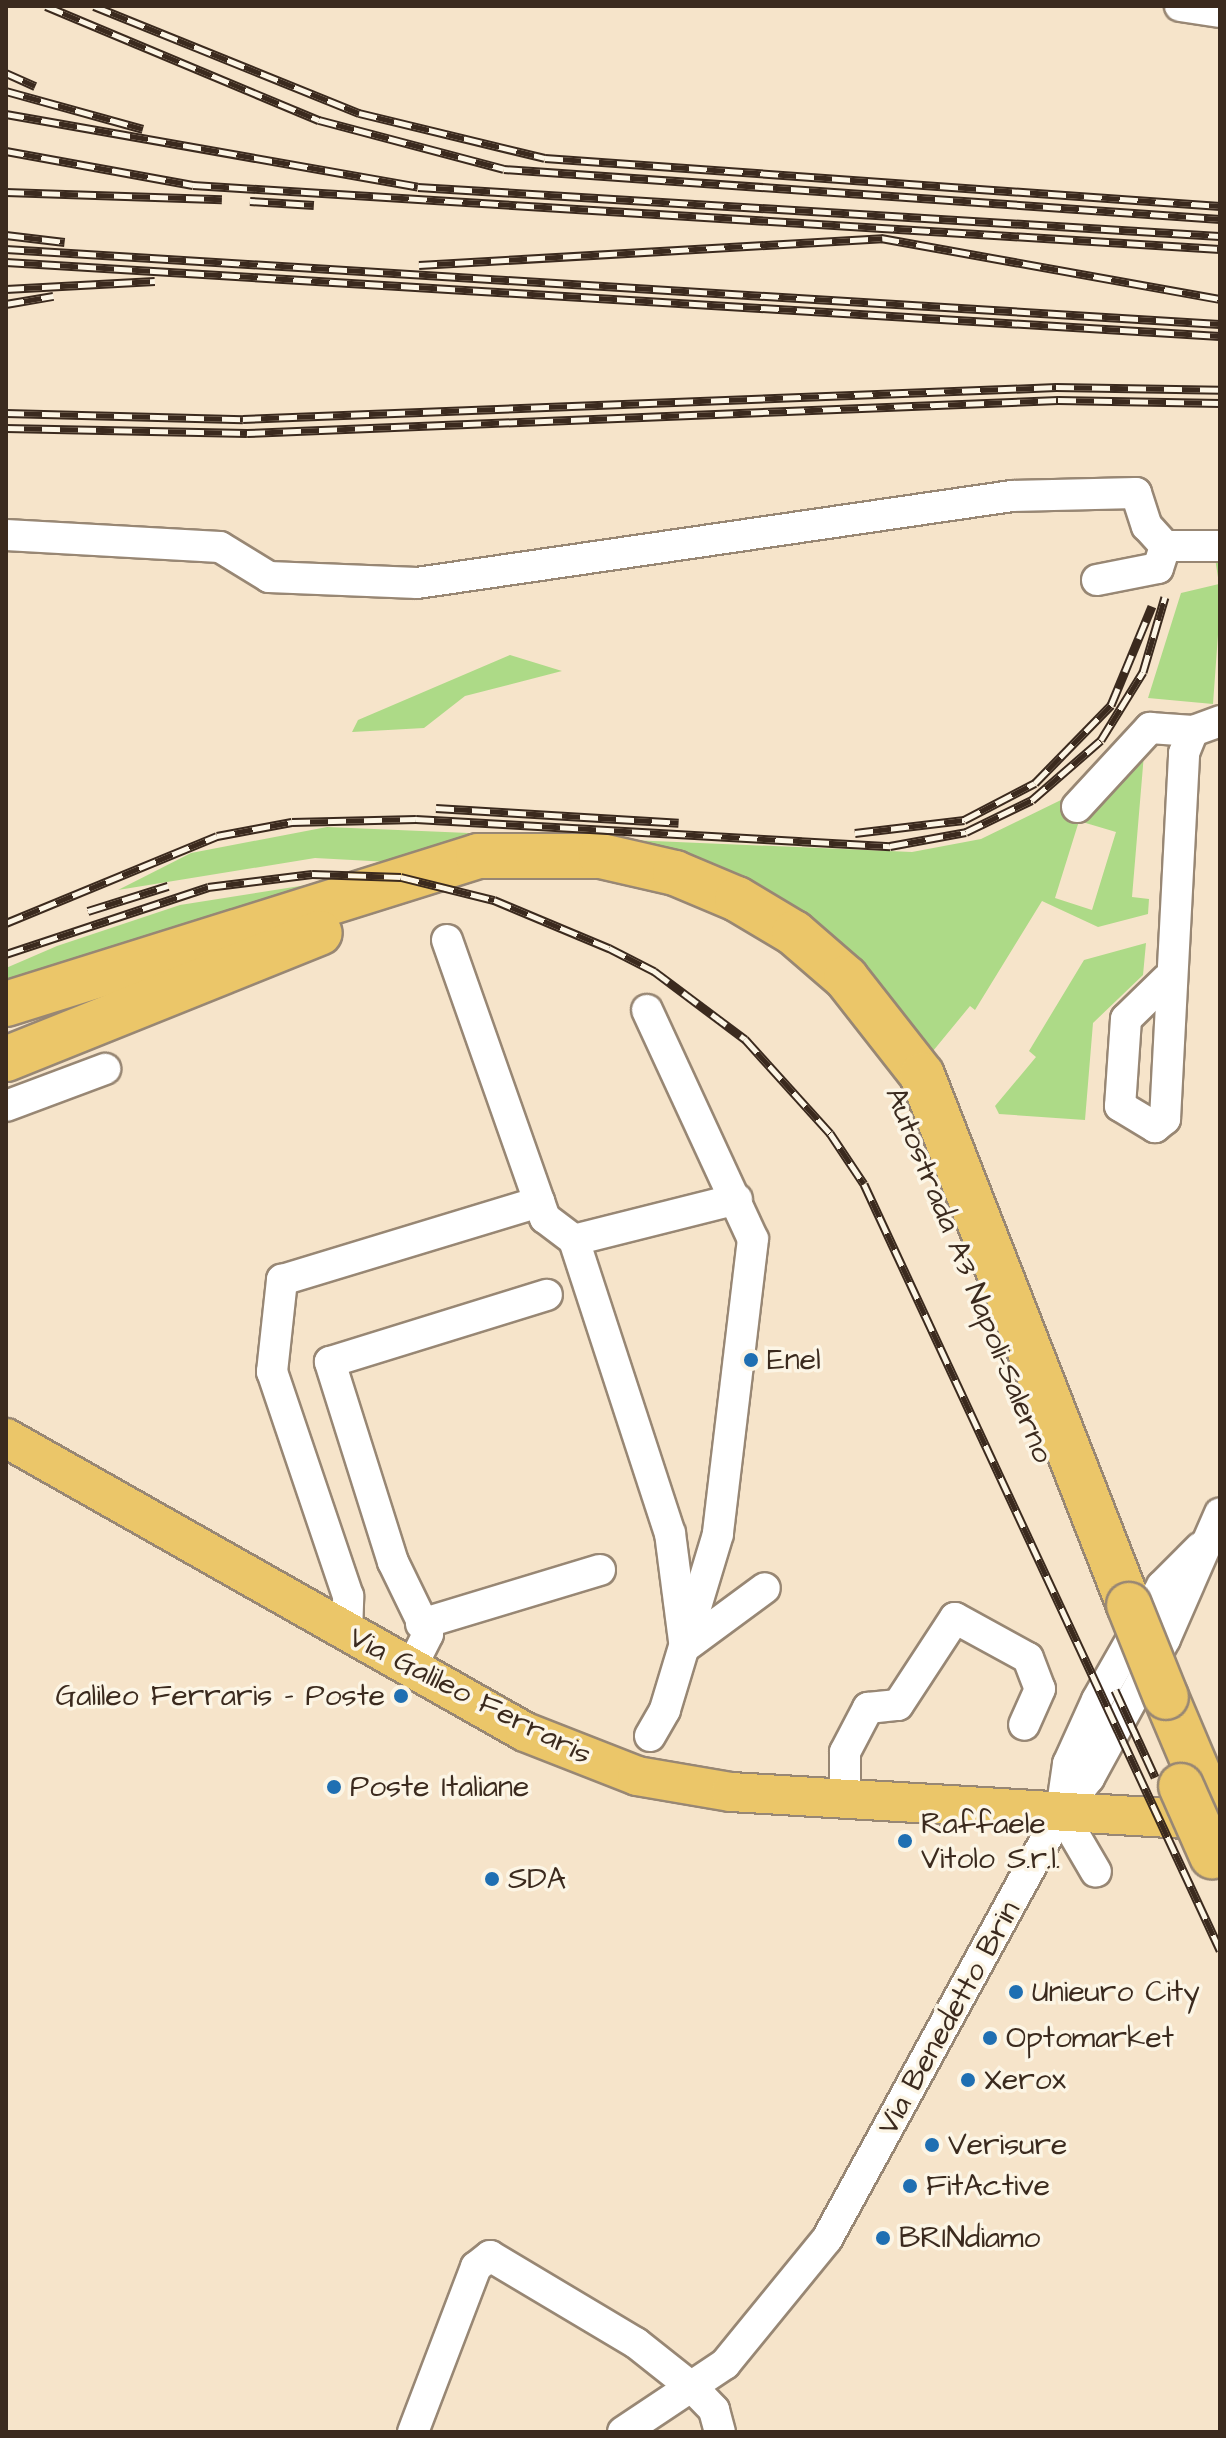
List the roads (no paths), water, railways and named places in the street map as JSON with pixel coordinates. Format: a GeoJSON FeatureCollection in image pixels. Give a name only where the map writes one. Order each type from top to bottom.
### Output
{"type":"FeatureCollection","features":[{"type":"Feature","properties":{"kind":"highway","name":"Autostrada A3 Napoli-Salerno"},"geometry":{"type":"LineString","coordinates":[[244,946],[417,898],[538,880],[664,899],[780,958],[856,1030],[911,1115],[1209,1824]]}},
{"type":"Feature","properties":{"kind":"highway"},"geometry":{"type":"LineString","coordinates":[[6,1004],[244,946]]}},
{"type":"Feature","properties":{"kind":"highway"},"geometry":{"type":"LineString","coordinates":[[6,1032],[244,946]]}},
{"type":"Feature","properties":{"kind":"highway"},"geometry":{"type":"LineString","coordinates":[[6,1059],[244,946]]}},
{"type":"Feature","properties":{"kind":"main road","name":"Via Galileo Ferraris"},"geometry":{"type":"LineString","coordinates":[[6,1438],[410,1670],[562,1750],[637,1776],[845,1799],[1209,1824]]}},
{"type":"Feature","properties":{"kind":"street"},"geometry":{"type":"LineString","coordinates":[[1180,6],[1220,12]]}},
{"type":"Feature","properties":{"kind":"street"},"geometry":{"type":"LineString","coordinates":[[6,535],[220,547],[269,577],[417,583],[1012,496],[1136,493],[1147,526],[1165,546],[1220,546]]}},
{"type":"Feature","properties":{"kind":"street"},"geometry":{"type":"LineString","coordinates":[[1097,580],[1158,568],[1165,546]]}},
{"type":"Feature","properties":{"kind":"street"},"geometry":{"type":"LineString","coordinates":[[1077,807],[1150,728],[1206,726]]}},
{"type":"Feature","properties":{"kind":"street"},"geometry":{"type":"LineString","coordinates":[[1167,979],[1184,753],[1206,726]]}},
{"type":"Feature","properties":{"kind":"street"},"geometry":{"type":"LineString","coordinates":[[447,940],[545,1218],[574,1240],[670,1533],[685,1647]]}},
{"type":"Feature","properties":{"kind":"street"},"geometry":{"type":"LineString","coordinates":[[637,1776],[650,1736],[673,1684],[718,1534],[753,1239],[647,1010]]}},
{"type":"Feature","properties":{"kind":"street"},"geometry":{"type":"LineString","coordinates":[[6,1106],[105,1069]]}},
{"type":"Feature","properties":{"kind":"street"},"geometry":{"type":"LineString","coordinates":[[574,1240],[737,1199]]}},
{"type":"Feature","properties":{"kind":"street"},"geometry":{"type":"LineString","coordinates":[[347,1633],[348,1596],[272,1372],[282,1280],[539,1202]]}},
{"type":"Feature","properties":{"kind":"street"},"geometry":{"type":"LineString","coordinates":[[410,1670],[428,1634],[393,1562],[330,1362],[547,1295]]}},
{"type":"Feature","properties":{"kind":"street","name":"Via Benedetto Brin"},"geometry":{"type":"LineString","coordinates":[[623,2432],[694,2389],[760,2328],[827,2239],[1061,1812],[1068,1764],[1097,1700],[1162,1586],[1200,1548],[1220,1513]]}},
{"type":"Feature","properties":{"kind":"street"},"geometry":{"type":"LineString","coordinates":[[421,1624],[600,1570]]}},
{"type":"Feature","properties":{"kind":"street"},"geometry":{"type":"LineString","coordinates":[[685,1647],[765,1588]]}},
{"type":"Feature","properties":{"kind":"street"},"geometry":{"type":"LineString","coordinates":[[845,1799],[845,1752],[868,1708],[898,1705],[955,1618],[1028,1658],[1040,1689],[1024,1725]]}},
{"type":"Feature","properties":{"kind":"street"},"geometry":{"type":"LineString","coordinates":[[1061,1812],[1096,1872]]}},
{"type":"Feature","properties":{"kind":"street"},"geometry":{"type":"LineString","coordinates":[[413,2432],[486,2257],[636,2343],[694,2389],[714,2410],[720,2432]]}},
{"type":"Feature","properties":{"kind":"railway"},"geometry":{"type":"LineString","coordinates":[[46,6],[319,120],[504,169],[1220,219]]}},
{"type":"Feature","properties":{"kind":"railway"},"geometry":{"type":"LineString","coordinates":[[94,6],[359,113],[545,158],[1220,206]]}},
{"type":"Feature","properties":{"kind":"railway"},"geometry":{"type":"LineString","coordinates":[[6,73],[35,86]]}},
{"type":"Feature","properties":{"kind":"railway"},"geometry":{"type":"LineString","coordinates":[[6,91],[143,129]]}},
{"type":"Feature","properties":{"kind":"railway"},"geometry":{"type":"LineString","coordinates":[[6,114],[418,187],[1220,236]]}},
{"type":"Feature","properties":{"kind":"railway"},"geometry":{"type":"LineString","coordinates":[[6,151],[193,185],[1220,249]]}},
{"type":"Feature","properties":{"kind":"railway"},"geometry":{"type":"LineString","coordinates":[[6,192],[222,199]]}},
{"type":"Feature","properties":{"kind":"railway"},"geometry":{"type":"LineString","coordinates":[[250,201],[314,205]]}},
{"type":"Feature","properties":{"kind":"railway"},"geometry":{"type":"LineString","coordinates":[[6,235],[65,242]]}},
{"type":"Feature","properties":{"kind":"railway"},"geometry":{"type":"LineString","coordinates":[[881,238],[1220,299]]}},
{"type":"Feature","properties":{"kind":"railway"},"geometry":{"type":"LineString","coordinates":[[419,265],[882,238]]}},
{"type":"Feature","properties":{"kind":"railway"},"geometry":{"type":"LineString","coordinates":[[6,249],[1220,324]]}},
{"type":"Feature","properties":{"kind":"railway"},"geometry":{"type":"LineString","coordinates":[[6,262],[1220,336]]}},
{"type":"Feature","properties":{"kind":"railway"},"geometry":{"type":"LineString","coordinates":[[6,289],[155,281]]}},
{"type":"Feature","properties":{"kind":"railway"},"geometry":{"type":"LineString","coordinates":[[6,304],[53,296]]}},
{"type":"Feature","properties":{"kind":"railway"},"geometry":{"type":"LineString","coordinates":[[6,413],[243,419],[1056,387],[1220,390]]}},
{"type":"Feature","properties":{"kind":"railway"},"geometry":{"type":"LineString","coordinates":[[6,428],[247,433],[1058,400],[1220,403]]}},
{"type":"Feature","properties":{"kind":"railway"},"geometry":{"type":"LineString","coordinates":[[6,923],[217,836],[292,822],[416,819],[890,846],[966,832],[1032,800],[1101,740],[1143,672],[1165,597]]}},
{"type":"Feature","properties":{"kind":"railway"},"geometry":{"type":"LineString","coordinates":[[855,833],[964,820],[1035,783],[1111,705],[1152,606]]}},
{"type":"Feature","properties":{"kind":"railway"},"geometry":{"type":"LineString","coordinates":[[436,808],[679,823]]}},
{"type":"Feature","properties":{"kind":"railway"},"geometry":{"type":"LineString","coordinates":[[6,954],[208,887],[312,874],[401,877],[494,900],[609,948],[654,971],[745,1039],[830,1133],[864,1184],[1220,1950]]}},
{"type":"Feature","properties":{"kind":"railway"},"geometry":{"type":"LineString","coordinates":[[88,911],[168,886]]}},
{"type":"Feature","properties":{"kind":"railway"},"geometry":{"type":"LineString","coordinates":[[1115,1690],[1155,1777]]}},
{"type":"Feature","properties":{"kind":"place","name":"Enel"},"geometry":{"type":"Point","coordinates":[751,1360]}},
{"type":"Feature","properties":{"kind":"place","name":"Galileo Ferraris - Poste"},"geometry":{"type":"Point","coordinates":[401,1696]}},
{"type":"Feature","properties":{"kind":"place","name":"Poste Italiane"},"geometry":{"type":"Point","coordinates":[334,1787]}},
{"type":"Feature","properties":{"kind":"place","name":"Raffaele Vitolo S.r.l."},"geometry":{"type":"Point","coordinates":[905,1841]}},
{"type":"Feature","properties":{"kind":"place","name":"SDA"},"geometry":{"type":"Point","coordinates":[492,1879]}},
{"type":"Feature","properties":{"kind":"place","name":"Unieuro City"},"geometry":{"type":"Point","coordinates":[1016,1992]}},
{"type":"Feature","properties":{"kind":"place","name":"Optomarket"},"geometry":{"type":"Point","coordinates":[990,2038]}},
{"type":"Feature","properties":{"kind":"place","name":"Xerox"},"geometry":{"type":"Point","coordinates":[968,2080]}},
{"type":"Feature","properties":{"kind":"place","name":"Verisure"},"geometry":{"type":"Point","coordinates":[932,2145]}},
{"type":"Feature","properties":{"kind":"place","name":"FitActive"},"geometry":{"type":"Point","coordinates":[910,2186]}},
{"type":"Feature","properties":{"kind":"place","name":"BRINdiamo"},"geometry":{"type":"Point","coordinates":[883,2238]}}]}
